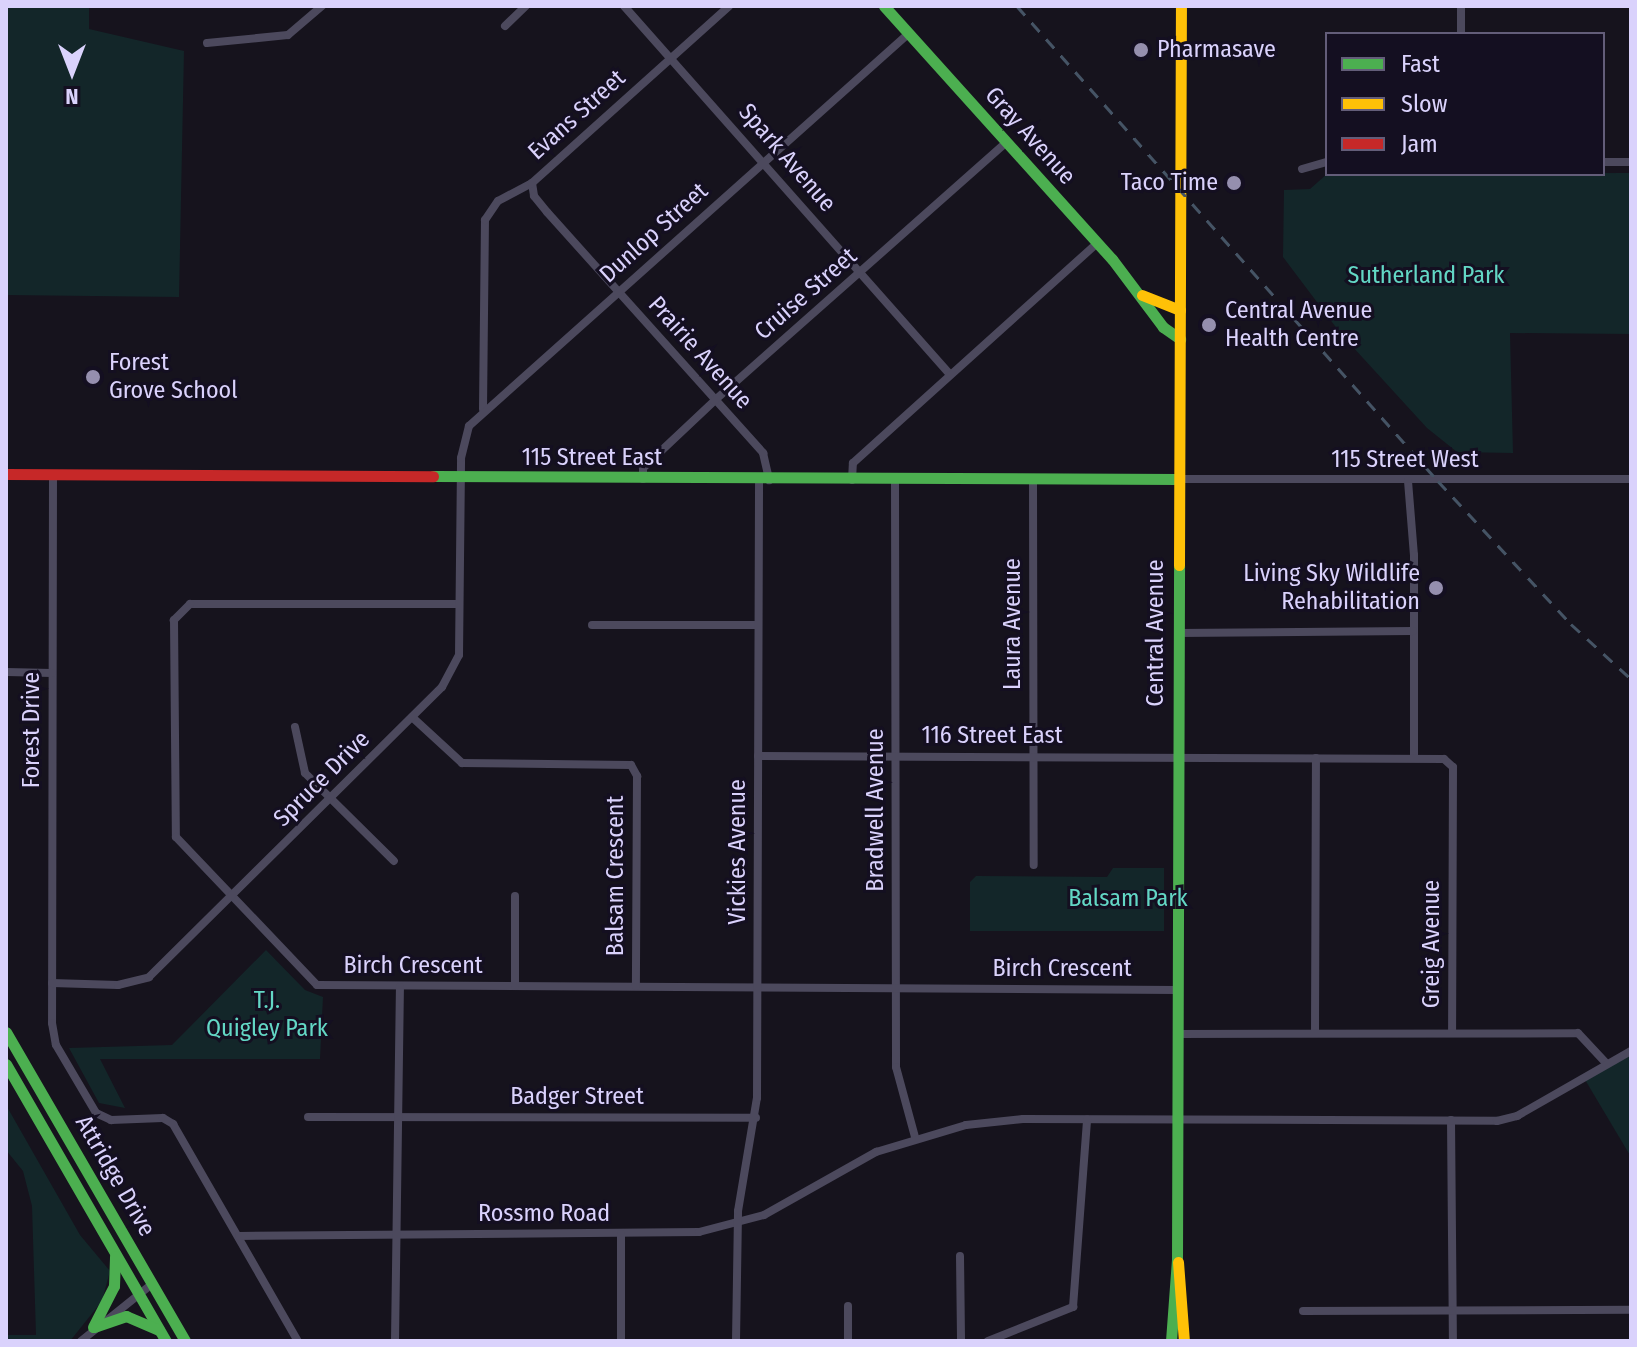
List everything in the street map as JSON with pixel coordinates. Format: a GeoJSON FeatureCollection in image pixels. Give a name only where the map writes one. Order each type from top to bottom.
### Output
{"type":"FeatureCollection","features":[{"type":"Feature","properties":{"kind":"main road","name":"Gray Avenue"},"geometry":{"type":"LineString","coordinates":[[884,6],[1097,243],[1142,295],[1163,327],[1180,339]]}},
{"type":"Feature","properties":{"kind":"main road","name":"Central Avenue"},"geometry":{"type":"LineString","coordinates":[[1171,1341],[1177,1259],[1181,6]]}},
{"type":"Feature","properties":{"kind":"main road","name":"Gray Avenue"},"geometry":{"type":"LineString","coordinates":[[1142,295],[1180,310]]}},
{"type":"Feature","properties":{"kind":"main road","name":"115 Street East"},"geometry":{"type":"LineString","coordinates":[[6,474],[461,480],[1178,479]]}},
{"type":"Feature","properties":{"kind":"main road","name":"Attridge Drive"},"geometry":{"type":"LineString","coordinates":[[6,1032],[185,1341]]}},
{"type":"Feature","properties":{"kind":"main road","name":"Attridge Drive"},"geometry":{"type":"LineString","coordinates":[[6,1064],[163,1336]]}},
{"type":"Feature","properties":{"kind":"main road"},"geometry":{"type":"LineString","coordinates":[[93,1327],[114,1286],[114,1251]]}},
{"type":"Feature","properties":{"kind":"main road","name":"Central Avenue"},"geometry":{"type":"LineString","coordinates":[[1177,1259],[1184,1341]]}},
{"type":"Feature","properties":{"kind":"main road"},"geometry":{"type":"LineString","coordinates":[[93,1327],[126,1316],[163,1336]]}},
{"type":"Feature","properties":{"kind":"street"},"geometry":{"type":"LineString","coordinates":[[207,43],[288,35],[322,6]]}},
{"type":"Feature","properties":{"kind":"street"},"geometry":{"type":"LineString","coordinates":[[505,26],[526,6]]}},
{"type":"Feature","properties":{"kind":"street","name":"Spark Avenue"},"geometry":{"type":"LineString","coordinates":[[624,6],[950,374]]}},
{"type":"Feature","properties":{"kind":"street","name":"Evans Street"},"geometry":{"type":"LineString","coordinates":[[483,409],[485,220],[498,201],[532,183],[729,6]]}},
{"type":"Feature","properties":{"kind":"street"},"geometry":{"type":"LineString","coordinates":[[1461,6],[1461,32]]}},
{"type":"Feature","properties":{"kind":"street","name":"Dunlop Street"},"geometry":{"type":"LineString","coordinates":[[461,480],[469,426],[483,409],[908,34]]}},
{"type":"Feature","properties":{"kind":"street","name":"Cruise Street"},"geometry":{"type":"LineString","coordinates":[[643,480],[643,468],[714,401],[1006,143]]}},
{"type":"Feature","properties":{"kind":"street"},"geometry":{"type":"LineString","coordinates":[[1605,162],[1631,162]]}},
{"type":"Feature","properties":{"kind":"street"},"geometry":{"type":"LineString","coordinates":[[1302,169],[1325,163]]}},
{"type":"Feature","properties":{"kind":"street","name":"Prairie Avenue"},"geometry":{"type":"LineString","coordinates":[[532,183],[534,196],[763,453],[764,480]]}},
{"type":"Feature","properties":{"kind":"street"},"geometry":{"type":"LineString","coordinates":[[852,480],[853,463],[1097,243]]}},
{"type":"Feature","properties":{"kind":"street","name":"Forest Drive"},"geometry":{"type":"LineString","coordinates":[[52,983],[53,476]]}},
{"type":"Feature","properties":{"kind":"street","name":"Laura Avenue"},"geometry":{"type":"LineString","coordinates":[[1033,479],[1034,865]]}},
{"type":"Feature","properties":{"kind":"street","name":"115 Street West"},"geometry":{"type":"LineString","coordinates":[[1178,479],[1631,479]]}},
{"type":"Feature","properties":{"kind":"street","name":"Spruce Drive"},"geometry":{"type":"LineString","coordinates":[[52,983],[140,982],[230,900],[454,672],[459,604],[461,480]]}},
{"type":"Feature","properties":{"kind":"street","name":"Vickies Avenue"},"geometry":{"type":"LineString","coordinates":[[736,1341],[737,1223],[756,1118],[759,987],[758,625],[764,480]]}},
{"type":"Feature","properties":{"kind":"street","name":"Bradwell Avenue"},"geometry":{"type":"LineString","coordinates":[[895,480],[896,1067],[915,1137]]}},
{"type":"Feature","properties":{"kind":"street"},"geometry":{"type":"LineString","coordinates":[[1408,481],[1414,758]]}},
{"type":"Feature","properties":{"kind":"street","name":"Birch Crescent"},"geometry":{"type":"LineString","coordinates":[[459,604],[214,603],[180,608],[174,620],[174,831],[182,849],[317,985],[1178,990]]}},
{"type":"Feature","properties":{"kind":"street"},"geometry":{"type":"LineString","coordinates":[[592,625],[758,625]]}},
{"type":"Feature","properties":{"kind":"street"},"geometry":{"type":"LineString","coordinates":[[1178,633],[1413,631]]}},
{"type":"Feature","properties":{"kind":"street"},"geometry":{"type":"LineString","coordinates":[[6,672],[52,673]]}},
{"type":"Feature","properties":{"kind":"street","name":"Balsam Crescent"},"geometry":{"type":"LineString","coordinates":[[412,717],[462,763],[631,765],[637,776],[636,986]]}},
{"type":"Feature","properties":{"kind":"street"},"geometry":{"type":"LineString","coordinates":[[295,727],[305,773],[394,861]]}},
{"type":"Feature","properties":{"kind":"street","name":"116 Street East"},"geometry":{"type":"LineString","coordinates":[[758,756],[1414,758]]}},
{"type":"Feature","properties":{"kind":"street"},"geometry":{"type":"LineString","coordinates":[[1315,1033],[1316,758]]}},
{"type":"Feature","properties":{"kind":"street","name":"Greig Avenue"},"geometry":{"type":"LineString","coordinates":[[1178,1034],[1452,1033],[1453,767],[1444,759],[1414,758]]}},
{"type":"Feature","properties":{"kind":"street"},"geometry":{"type":"LineString","coordinates":[[515,896],[515,986]]}},
{"type":"Feature","properties":{"kind":"street"},"geometry":{"type":"LineString","coordinates":[[52,983],[56,1045],[85,1102],[111,1120],[163,1118],[173,1124],[298,1341]]}},
{"type":"Feature","properties":{"kind":"street"},"geometry":{"type":"LineString","coordinates":[[395,1341],[399,1233],[400,987]]}},
{"type":"Feature","properties":{"kind":"street"},"geometry":{"type":"LineString","coordinates":[[1452,1033],[1578,1033],[1607,1064]]}},
{"type":"Feature","properties":{"kind":"street","name":"Rossmo Road"},"geometry":{"type":"LineString","coordinates":[[239,1236],[699,1232],[782,1208],[857,1161],[915,1137],[1004,1120],[1497,1121],[1517,1116],[1631,1051]]}},
{"type":"Feature","properties":{"kind":"street","name":"Badger Street"},"geometry":{"type":"LineString","coordinates":[[308,1117],[756,1118]]}},
{"type":"Feature","properties":{"kind":"street"},"geometry":{"type":"LineString","coordinates":[[988,1341],[1073,1307],[1087,1120]]}},
{"type":"Feature","properties":{"kind":"street"},"geometry":{"type":"LineString","coordinates":[[1451,1120],[1453,1341]]}},
{"type":"Feature","properties":{"kind":"street"},"geometry":{"type":"LineString","coordinates":[[621,1234],[621,1341]]}},
{"type":"Feature","properties":{"kind":"street"},"geometry":{"type":"LineString","coordinates":[[960,1256],[961,1341]]}},
{"type":"Feature","properties":{"kind":"street"},"geometry":{"type":"LineString","coordinates":[[81,1341],[93,1327],[151,1285]]}},
{"type":"Feature","properties":{"kind":"street"},"geometry":{"type":"LineString","coordinates":[[848,1306],[848,1341]]}},
{"type":"Feature","properties":{"kind":"street"},"geometry":{"type":"LineString","coordinates":[[1303,1311],[1631,1310]]}},
{"type":"Feature","properties":{"kind":"green space"},"geometry":{"type":"Polygon","coordinates":[[[6,6],[89,6],[89,29],[184,51],[179,297],[6,295],[6,6]]]}},
{"type":"Feature","properties":{"kind":"green space","name":"Sutherland Park"},"geometry":{"type":"Polygon","coordinates":[[[1605,173],[1631,173],[1631,334],[1510,333],[1513,453],[1457,452],[1427,428],[1341,334],[1283,257],[1284,190],[1310,189],[1325,176],[1605,176],[1605,173]]]}},
{"type":"Feature","properties":{"kind":"green space","name":"Balsam Park"},"geometry":{"type":"Polygon","coordinates":[[[1113,868],[1164,868],[1164,931],[970,931],[970,882],[976,876],[1107,877],[1113,868]]]}},
{"type":"Feature","properties":{"kind":"green space","name":"T.J. Quigley Park"},"geometry":{"type":"Polygon","coordinates":[[[266,950],[305,990],[323,997],[320,1059],[100,1059],[125,1108],[99,1103],[69,1048],[172,1045],[266,950]]]}},
{"type":"Feature","properties":{"kind":"green space"},"geometry":{"type":"Polygon","coordinates":[[[1631,1051],[1631,1157],[1584,1078],[1631,1051]]]}},
{"type":"Feature","properties":{"kind":"green space"},"geometry":{"type":"Polygon","coordinates":[[[6,1105],[80,1235],[110,1271],[102,1301],[70,1341],[6,1341],[6,1335],[36,1335],[32,1206],[23,1171],[6,1150],[6,1105]]]}},
{"type":"Feature","properties":{"kind":"railway"},"geometry":{"type":"LineString","coordinates":[[1017,6],[1438,481],[1571,624],[1631,679]]}},
{"type":"Feature","properties":{"kind":"traffic: fast"},"geometry":{"type":"LineString","coordinates":[[884,6],[1112,259],[1163,327],[1180,339]]}},
{"type":"Feature","properties":{"kind":"traffic: fast"},"geometry":{"type":"LineString","coordinates":[[433,476],[1178,479]]}},
{"type":"Feature","properties":{"kind":"traffic: fast"},"geometry":{"type":"LineString","coordinates":[[1171,1341],[1177,1259],[1179,565]]}},
{"type":"Feature","properties":{"kind":"traffic: fast"},"geometry":{"type":"LineString","coordinates":[[6,1032],[185,1341]]}},
{"type":"Feature","properties":{"kind":"traffic: fast"},"geometry":{"type":"LineString","coordinates":[[6,1064],[166,1341]]}},
{"type":"Feature","properties":{"kind":"traffic: fast"},"geometry":{"type":"LineString","coordinates":[[93,1327],[114,1286],[115,1256]]}},
{"type":"Feature","properties":{"kind":"traffic: fast"},"geometry":{"type":"LineString","coordinates":[[94,1327],[126,1316],[159,1330]]}},
{"type":"Feature","properties":{"kind":"traffic: slow"},"geometry":{"type":"LineString","coordinates":[[1179,565],[1181,6]]}},
{"type":"Feature","properties":{"kind":"traffic: slow"},"geometry":{"type":"LineString","coordinates":[[1142,295],[1180,310]]}},
{"type":"Feature","properties":{"kind":"traffic: slow"},"geometry":{"type":"LineString","coordinates":[[1178,1262],[1184,1341]]}},
{"type":"Feature","properties":{"kind":"traffic: jam"},"geometry":{"type":"LineString","coordinates":[[6,474],[433,476]]}},
{"type":"Feature","properties":{"kind":"place","name":"Pharmasave"},"geometry":{"type":"Point","coordinates":[1141,50]}},
{"type":"Feature","properties":{"kind":"place","name":"Taco Time"},"geometry":{"type":"Point","coordinates":[1234,183]}},
{"type":"Feature","properties":{"kind":"place","name":"Central Avenue Health Centre"},"geometry":{"type":"Point","coordinates":[1209,325]}},
{"type":"Feature","properties":{"kind":"place","name":"Forest Grove School"},"geometry":{"type":"Point","coordinates":[93,377]}},
{"type":"Feature","properties":{"kind":"place","name":"Living Sky Wildlife Rehabilitation"},"geometry":{"type":"Point","coordinates":[1436,588]}}]}
